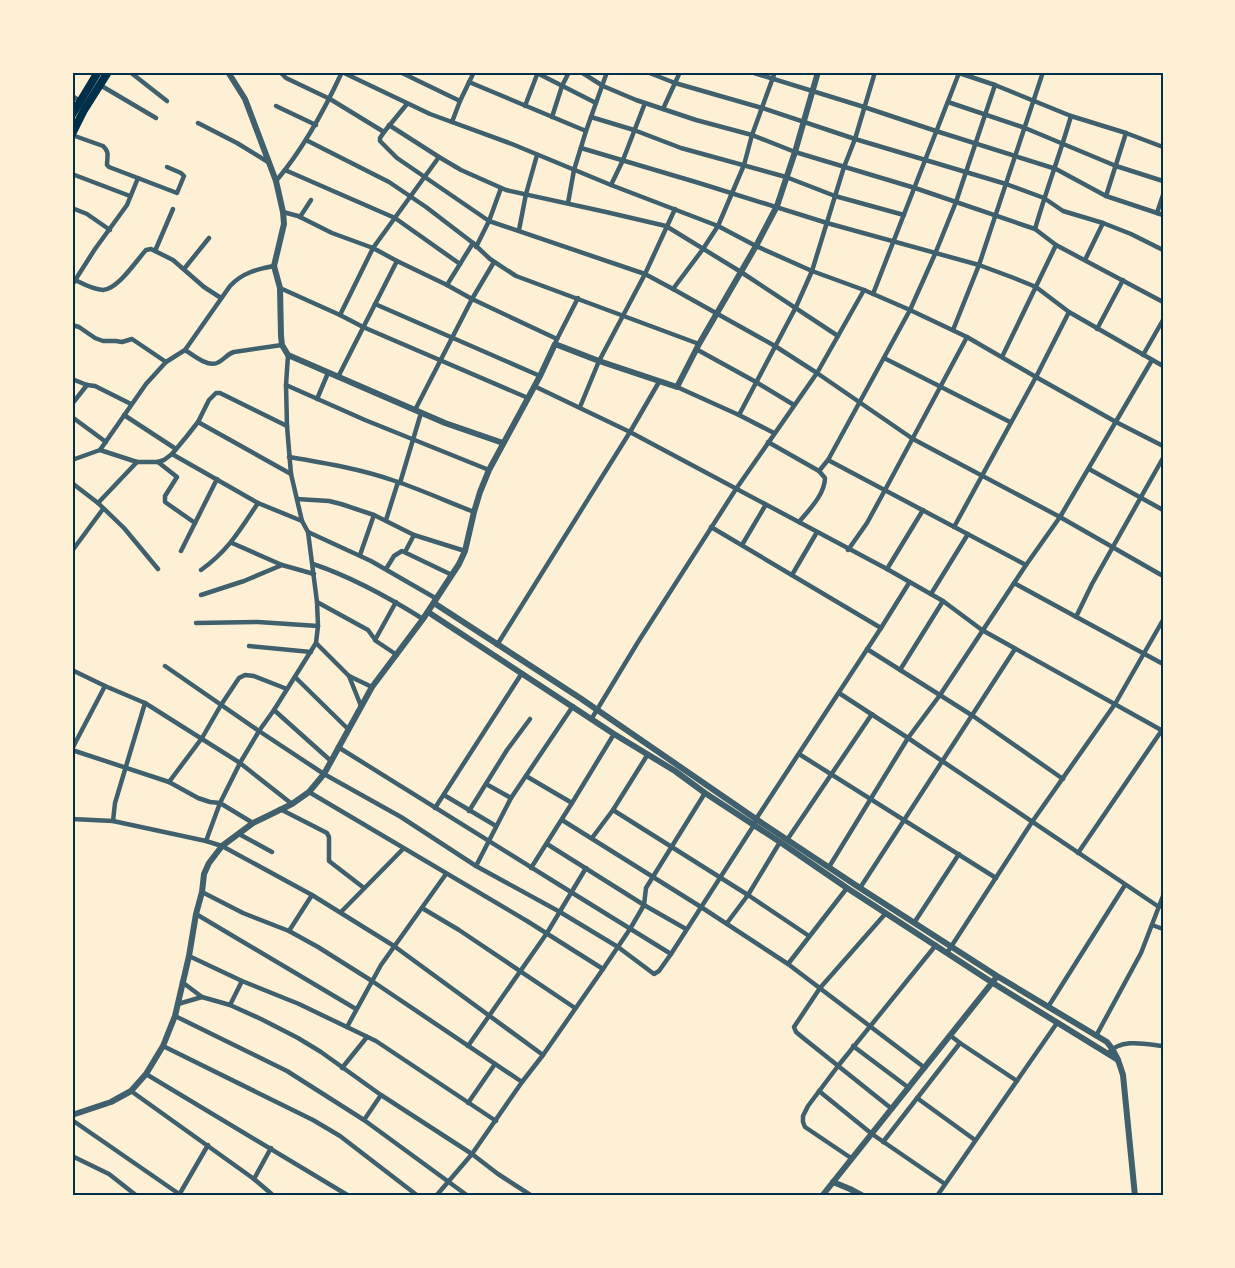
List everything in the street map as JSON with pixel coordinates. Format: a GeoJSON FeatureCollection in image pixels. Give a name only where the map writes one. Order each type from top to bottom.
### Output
{"type":"FeatureCollection","features":[{"type":"Feature","properties":{"kind":"main road"},"geometry":{"type":"LineString","coordinates":[[72,115],[98,72]]}},
{"type":"Feature","properties":{"kind":"main road"},"geometry":{"type":"LineString","coordinates":[[72,134],[108,72]]}},
{"type":"Feature","properties":{"kind":"street"},"geometry":{"type":"LineString","coordinates":[[130,72],[167,101]]}},
{"type":"Feature","properties":{"kind":"street"},"geometry":{"type":"LineString","coordinates":[[206,841],[220,802],[240,763],[316,643],[318,626],[308,532],[302,521],[291,474],[286,426],[288,355],[282,345],[280,288],[274,266],[284,224],[283,212],[276,180],[245,99],[228,72]]}},
{"type":"Feature","properties":{"kind":"street"},"geometry":{"type":"LineString","coordinates":[[280,72],[384,132]]}},
{"type":"Feature","properties":{"kind":"street"},"geometry":{"type":"LineString","coordinates":[[276,180],[285,171],[316,125],[342,72],[407,104],[675,208],[812,271],[910,310],[967,337],[1116,422],[1163,446]]}},
{"type":"Feature","properties":{"kind":"street"},"geometry":{"type":"LineString","coordinates":[[400,72],[460,101]]}},
{"type":"Feature","properties":{"kind":"street"},"geometry":{"type":"LineString","coordinates":[[452,122],[474,72]]}},
{"type":"Feature","properties":{"kind":"street"},"geometry":{"type":"LineString","coordinates":[[525,106],[537,72],[596,103]]}},
{"type":"Feature","properties":{"kind":"street"},"geometry":{"type":"LineString","coordinates":[[552,117],[569,72]]}},
{"type":"Feature","properties":{"kind":"street"},"geometry":{"type":"LineString","coordinates":[[581,72],[603,86],[645,103],[752,135],[795,152],[915,188],[1035,229],[1056,244],[1163,302]]}},
{"type":"Feature","properties":{"kind":"street"},"geometry":{"type":"LineString","coordinates":[[568,203],[574,170],[607,72]]}},
{"type":"Feature","properties":{"kind":"street"},"geometry":{"type":"LineString","coordinates":[[647,72],[675,83],[1006,184],[1044,198],[1063,211],[1103,223],[1163,250]]}},
{"type":"Feature","properties":{"kind":"street"},"geometry":{"type":"LineString","coordinates":[[663,109],[680,72]]}},
{"type":"Feature","properties":{"kind":"street"},"geometry":{"type":"LineString","coordinates":[[751,72],[1056,169],[1106,196],[1160,214],[1163,195]]}},
{"type":"Feature","properties":{"kind":"street"},"geometry":{"type":"LineString","coordinates":[[674,288],[718,226],[744,165],[752,135],[775,72]]}},
{"type":"Feature","properties":{"kind":"street"},"geometry":{"type":"LineString","coordinates":[[677,387],[777,206],[818,72]]}},
{"type":"Feature","properties":{"kind":"street"},"geometry":{"type":"LineString","coordinates":[[739,415],[796,307],[812,271],[874,72]]}},
{"type":"Feature","properties":{"kind":"street"},"geometry":{"type":"LineString","coordinates":[[953,330],[979,265],[1043,72]]}},
{"type":"Feature","properties":{"kind":"street"},"geometry":{"type":"LineString","coordinates":[[873,294],[948,102],[957,73],[995,85],[1071,116],[1163,147]]}},
{"type":"Feature","properties":{"kind":"street"},"geometry":{"type":"LineString","coordinates":[[469,82],[586,131]]}},
{"type":"Feature","properties":{"kind":"street"},"geometry":{"type":"LineString","coordinates":[[100,85],[156,118]]}},
{"type":"Feature","properties":{"kind":"street"},"geometry":{"type":"LineString","coordinates":[[819,471],[828,460],[910,310],[956,202],[995,85]]}},
{"type":"Feature","properties":{"kind":"street"},"geometry":{"type":"LineString","coordinates":[[72,96],[80,101]]}},
{"type":"Feature","properties":{"kind":"street"},"geometry":{"type":"LineString","coordinates":[[948,102],[1025,128],[1116,166],[1163,181]]}},
{"type":"Feature","properties":{"kind":"street"},"geometry":{"type":"LineString","coordinates":[[611,185],[645,103]]}},
{"type":"Feature","properties":{"kind":"street"},"geometry":{"type":"LineString","coordinates":[[407,104],[380,139],[387,149],[489,221],[645,274],[674,288],[775,346],[914,439],[1060,516],[1163,576]]}},
{"type":"Feature","properties":{"kind":"street"},"geometry":{"type":"LineString","coordinates":[[276,106],[316,125]]}},
{"type":"Feature","properties":{"kind":"street"},"geometry":{"type":"LineString","coordinates":[[1035,229],[1071,116]]}},
{"type":"Feature","properties":{"kind":"street"},"geometry":{"type":"LineString","coordinates":[[591,117],[681,148],[786,177],[835,195],[904,215]]}},
{"type":"Feature","properties":{"kind":"street"},"geometry":{"type":"LineString","coordinates":[[198,123],[268,162]]}},
{"type":"Feature","properties":{"kind":"street"},"geometry":{"type":"LineString","coordinates":[[390,125],[461,170],[501,188],[666,226],[796,307],[838,336]]}},
{"type":"Feature","properties":{"kind":"street"},"geometry":{"type":"LineString","coordinates":[[1106,196],[1126,133]]}},
{"type":"Feature","properties":{"kind":"street"},"geometry":{"type":"LineString","coordinates":[[72,134],[103,146],[108,153],[108,167],[177,193],[184,176],[166,167]]}},
{"type":"Feature","properties":{"kind":"street"},"geometry":{"type":"LineString","coordinates":[[306,140],[389,182],[494,262],[516,276],[578,298],[698,347],[794,405]]}},
{"type":"Feature","properties":{"kind":"street"},"geometry":{"type":"LineString","coordinates":[[581,148],[827,223],[979,265],[1036,287],[1069,312],[1163,366]]}},
{"type":"Feature","properties":{"kind":"street"},"geometry":{"type":"LineString","coordinates":[[519,230],[537,155]]}},
{"type":"Feature","properties":{"kind":"street"},"geometry":{"type":"LineString","coordinates":[[340,315],[373,248],[439,157]]}},
{"type":"Feature","properties":{"kind":"street"},"geometry":{"type":"LineString","coordinates":[[285,171],[394,218],[460,264]]}},
{"type":"Feature","properties":{"kind":"street"},"geometry":{"type":"LineString","coordinates":[[72,174],[130,196]]}},
{"type":"Feature","properties":{"kind":"street"},"geometry":{"type":"LineString","coordinates":[[138,178],[127,205],[74,282],[106,290],[126,274],[146,250],[151,249],[173,260],[204,287],[221,298]]}},
{"type":"Feature","properties":{"kind":"street"},"geometry":{"type":"LineString","coordinates":[[447,285],[489,221],[501,188]]}},
{"type":"Feature","properties":{"kind":"street"},"geometry":{"type":"LineString","coordinates":[[300,217],[311,200]]}},
{"type":"Feature","properties":{"kind":"street"},"geometry":{"type":"LineString","coordinates":[[72,208],[87,214],[110,230]]}},
{"type":"Feature","properties":{"kind":"street"},"geometry":{"type":"LineString","coordinates":[[580,407],[599,361],[645,274],[675,208]]}},
{"type":"Feature","properties":{"kind":"street"},"geometry":{"type":"LineString","coordinates":[[155,251],[173,209]]}},
{"type":"Feature","properties":{"kind":"street"},"geometry":{"type":"LineString","coordinates":[[283,212],[373,248],[556,342],[599,361],[677,387],[739,415],[774,434]]}},
{"type":"Feature","properties":{"kind":"street"},"geometry":{"type":"LineString","coordinates":[[1085,260],[1103,223]]}},
{"type":"Feature","properties":{"kind":"street"},"geometry":{"type":"LineString","coordinates":[[184,269],[209,238]]}},
{"type":"Feature","properties":{"kind":"street"},"geometry":{"type":"LineString","coordinates":[[1002,357],[1056,244]]}},
{"type":"Feature","properties":{"kind":"street"},"geometry":{"type":"LineString","coordinates":[[338,377],[397,261]]}},
{"type":"Feature","properties":{"kind":"street"},"geometry":{"type":"LineString","coordinates":[[386,520],[399,483],[418,412],[452,338],[494,262]]}},
{"type":"Feature","properties":{"kind":"street"},"geometry":{"type":"LineString","coordinates":[[72,460],[100,450],[146,384],[166,362],[185,350],[230,286],[240,277],[274,266]]}},
{"type":"Feature","properties":{"kind":"street"},"geometry":{"type":"LineString","coordinates":[[1097,328],[1123,280]]}},
{"type":"Feature","properties":{"kind":"street"},"geometry":{"type":"LineString","coordinates":[[280,288],[363,327],[528,398]]}},
{"type":"Feature","properties":{"kind":"street"},"geometry":{"type":"LineString","coordinates":[[592,718],[711,527],[817,373],[864,290]]}},
{"type":"Feature","properties":{"kind":"street"},"geometry":{"type":"LineString","coordinates":[[72,1115],[111,1102],[130,1091],[146,1074],[163,1046],[175,1016],[204,874],[214,855],[222,846],[253,823],[292,804],[309,792],[324,774],[372,687],[436,601],[465,551],[474,512],[489,470],[540,376],[578,298]]}},
{"type":"Feature","properties":{"kind":"street"},"geometry":{"type":"LineString","coordinates":[[375,303],[540,376]]}},
{"type":"Feature","properties":{"kind":"street"},"geometry":{"type":"LineString","coordinates":[[954,527],[1069,312]]}},
{"type":"Feature","properties":{"kind":"street"},"geometry":{"type":"LineString","coordinates":[[1143,355],[1163,320]]}},
{"type":"Feature","properties":{"kind":"street"},"geometry":{"type":"LineString","coordinates":[[72,325],[104,341],[122,342],[132,339],[166,362]]}},
{"type":"Feature","properties":{"kind":"street"},"geometry":{"type":"LineString","coordinates":[[848,550],[867,523],[914,439],[967,337]]}},
{"type":"Feature","properties":{"kind":"street"},"geometry":{"type":"LineString","coordinates":[[185,350],[201,360],[214,364],[234,352],[282,345]]}},
{"type":"Feature","properties":{"kind":"street"},"geometry":{"type":"LineString","coordinates":[[288,355],[418,412],[503,443]]}},
{"type":"Feature","properties":{"kind":"street"},"geometry":{"type":"LineString","coordinates":[[884,358],[1010,422]]}},
{"type":"Feature","properties":{"kind":"street"},"geometry":{"type":"LineString","coordinates":[[829,867],[908,738],[940,695],[1060,516],[1152,360]]}},
{"type":"Feature","properties":{"kind":"street"},"geometry":{"type":"LineString","coordinates":[[317,399],[328,373]]}},
{"type":"Feature","properties":{"kind":"street"},"geometry":{"type":"LineString","coordinates":[[72,379],[95,386],[131,404]]}},
{"type":"Feature","properties":{"kind":"street"},"geometry":{"type":"LineString","coordinates":[[497,645],[659,382]]}},
{"type":"Feature","properties":{"kind":"street"},"geometry":{"type":"LineString","coordinates":[[72,404],[87,385]]}},
{"type":"Feature","properties":{"kind":"street"},"geometry":{"type":"LineString","coordinates":[[286,385],[489,470]]}},
{"type":"Feature","properties":{"kind":"street"},"geometry":{"type":"LineString","coordinates":[[534,386],[630,432],[887,569],[943,601],[982,630],[1163,731],[1078,853]]}},
{"type":"Feature","properties":{"kind":"street"},"geometry":{"type":"LineString","coordinates":[[100,450],[136,462],[158,462],[172,454],[198,422],[211,397],[216,393],[286,426]]}},
{"type":"Feature","properties":{"kind":"street"},"geometry":{"type":"LineString","coordinates":[[124,415],[176,449]]}},
{"type":"Feature","properties":{"kind":"street"},"geometry":{"type":"LineString","coordinates":[[72,417],[106,442]]}},
{"type":"Feature","properties":{"kind":"street"},"geometry":{"type":"LineString","coordinates":[[198,422],[291,474]]}},
{"type":"Feature","properties":{"kind":"street"},"geometry":{"type":"LineString","coordinates":[[768,442],[819,471],[825,478],[825,484],[815,502],[799,522]]}},
{"type":"Feature","properties":{"kind":"street"},"geometry":{"type":"LineString","coordinates":[[172,454],[258,503],[302,521]]}},
{"type":"Feature","properties":{"kind":"street"},"geometry":{"type":"LineString","coordinates":[[289,457],[342,466],[399,483],[474,512]]}},
{"type":"Feature","properties":{"kind":"street"},"geometry":{"type":"LineString","coordinates":[[1076,617],[1092,584],[1163,458]]}},
{"type":"Feature","properties":{"kind":"street"},"geometry":{"type":"LineString","coordinates":[[828,460],[1026,565]]}},
{"type":"Feature","properties":{"kind":"street"},"geometry":{"type":"LineString","coordinates":[[98,502],[136,462]]}},
{"type":"Feature","properties":{"kind":"street"},"geometry":{"type":"LineString","coordinates":[[158,462],[177,477],[165,496],[165,502],[195,523]]}},
{"type":"Feature","properties":{"kind":"street"},"geometry":{"type":"LineString","coordinates":[[1089,469],[1163,510]]}},
{"type":"Feature","properties":{"kind":"street"},"geometry":{"type":"LineString","coordinates":[[181,551],[217,479]]}},
{"type":"Feature","properties":{"kind":"street"},"geometry":{"type":"LineString","coordinates":[[72,483],[98,502],[124,528],[158,569]]}},
{"type":"Feature","properties":{"kind":"street"},"geometry":{"type":"LineString","coordinates":[[297,499],[341,504],[386,520],[414,535],[465,551]]}},
{"type":"Feature","properties":{"kind":"street"},"geometry":{"type":"LineString","coordinates":[[201,570],[232,543],[258,503]]}},
{"type":"Feature","properties":{"kind":"street"},"geometry":{"type":"LineString","coordinates":[[742,545],[765,506]]}},
{"type":"Feature","properties":{"kind":"street"},"geometry":{"type":"LineString","coordinates":[[72,552],[103,509]]}},
{"type":"Feature","properties":{"kind":"street"},"geometry":{"type":"LineString","coordinates":[[887,569],[923,510]]}},
{"type":"Feature","properties":{"kind":"street"},"geometry":{"type":"LineString","coordinates":[[360,555],[374,515]]}},
{"type":"Feature","properties":{"kind":"street"},"geometry":{"type":"LineString","coordinates":[[711,527],[881,628]]}},
{"type":"Feature","properties":{"kind":"street"},"geometry":{"type":"LineString","coordinates":[[308,532],[386,569],[436,601],[497,645],[597,710],[755,822],[914,923],[993,983],[1057,1023],[1110,1051],[1119,1061],[1123,1075],[1135,1196]]}},
{"type":"Feature","properties":{"kind":"street"},"geometry":{"type":"LineString","coordinates":[[792,575],[817,532]]}},
{"type":"Feature","properties":{"kind":"street"},"geometry":{"type":"LineString","coordinates":[[931,594],[968,534]]}},
{"type":"Feature","properties":{"kind":"street"},"geometry":{"type":"LineString","coordinates":[[405,552],[414,535]]}},
{"type":"Feature","properties":{"kind":"street"},"geometry":{"type":"LineString","coordinates":[[232,543],[282,565],[314,574]]}},
{"type":"Feature","properties":{"kind":"street"},"geometry":{"type":"LineString","coordinates":[[386,569],[400,551],[452,575]]}},
{"type":"Feature","properties":{"kind":"street"},"geometry":{"type":"LineString","coordinates":[[313,564],[338,572],[396,602],[423,619]]}},
{"type":"Feature","properties":{"kind":"street"},"geometry":{"type":"LineString","coordinates":[[201,595],[244,581],[282,565]]}},
{"type":"Feature","properties":{"kind":"street"},"geometry":{"type":"LineString","coordinates":[[165,666],[324,774],[401,817],[476,866],[618,947],[654,974],[659,971],[671,954],[909,583]]}},
{"type":"Feature","properties":{"kind":"street"},"geometry":{"type":"LineString","coordinates":[[1014,583],[1163,664]]}},
{"type":"Feature","properties":{"kind":"street"},"geometry":{"type":"LineString","coordinates":[[900,670],[943,601]]}},
{"type":"Feature","properties":{"kind":"street"},"geometry":{"type":"LineString","coordinates":[[317,602],[368,630],[375,640],[397,655]]}},
{"type":"Feature","properties":{"kind":"street"},"geometry":{"type":"LineString","coordinates":[[375,640],[396,602]]}},
{"type":"Feature","properties":{"kind":"street"},"geometry":{"type":"LineString","coordinates":[[428,612],[614,734],[675,771],[705,793],[755,822]]}},
{"type":"Feature","properties":{"kind":"street"},"geometry":{"type":"LineString","coordinates":[[949,950],[1032,822],[1115,704],[1163,620]]}},
{"type":"Feature","properties":{"kind":"street"},"geometry":{"type":"LineString","coordinates":[[196,623],[258,622],[318,626]]}},
{"type":"Feature","properties":{"kind":"street"},"geometry":{"type":"LineString","coordinates":[[316,643],[350,676],[372,687]]}},
{"type":"Feature","properties":{"kind":"street"},"geometry":{"type":"LineString","coordinates":[[249,646],[311,652]]}},
{"type":"Feature","properties":{"kind":"street"},"geometry":{"type":"LineString","coordinates":[[867,649],[973,716],[1062,779]]}},
{"type":"Feature","properties":{"kind":"street"},"geometry":{"type":"LineString","coordinates":[[860,888],[1015,649]]}},
{"type":"Feature","properties":{"kind":"street"},"geometry":{"type":"LineString","coordinates":[[72,670],[145,704],[202,738],[240,763],[292,804]]}},
{"type":"Feature","properties":{"kind":"street"},"geometry":{"type":"LineString","coordinates":[[435,808],[522,673]]}},
{"type":"Feature","properties":{"kind":"street"},"geometry":{"type":"LineString","coordinates":[[169,782],[202,738],[239,678],[245,675],[254,676],[287,689]]}},
{"type":"Feature","properties":{"kind":"street"},"geometry":{"type":"LineString","coordinates":[[350,676],[361,706]]}},
{"type":"Feature","properties":{"kind":"street"},"geometry":{"type":"LineString","coordinates":[[294,677],[348,729]]}},
{"type":"Feature","properties":{"kind":"street"},"geometry":{"type":"LineString","coordinates":[[105,686],[72,750],[169,782],[198,798],[220,802],[253,823]]}},
{"type":"Feature","properties":{"kind":"street"},"geometry":{"type":"LineString","coordinates":[[839,693],[1159,908]]}},
{"type":"Feature","properties":{"kind":"street"},"geometry":{"type":"LineString","coordinates":[[113,821],[115,803],[145,704]]}},
{"type":"Feature","properties":{"kind":"street"},"geometry":{"type":"LineString","coordinates":[[476,866],[511,798],[573,706]]}},
{"type":"Feature","properties":{"kind":"street"},"geometry":{"type":"LineString","coordinates":[[274,710],[331,761]]}},
{"type":"Feature","properties":{"kind":"street"},"geometry":{"type":"LineString","coordinates":[[727,923],[872,714]]}},
{"type":"Feature","properties":{"kind":"street"},"geometry":{"type":"LineString","coordinates":[[469,811],[507,750],[530,719]]}},
{"type":"Feature","properties":{"kind":"street"},"geometry":{"type":"LineString","coordinates":[[531,868],[614,734]]}},
{"type":"Feature","properties":{"kind":"street"},"geometry":{"type":"LineString","coordinates":[[338,747],[671,954]]}},
{"type":"Feature","properties":{"kind":"street"},"geometry":{"type":"LineString","coordinates":[[592,838],[613,810],[648,754]]}},
{"type":"Feature","properties":{"kind":"street"},"geometry":{"type":"LineString","coordinates":[[799,754],[996,878]]}},
{"type":"Feature","properties":{"kind":"street"},"geometry":{"type":"LineString","coordinates":[[526,776],[572,803]]}},
{"type":"Feature","properties":{"kind":"street"},"geometry":{"type":"LineString","coordinates":[[486,784],[511,798]]}},
{"type":"Feature","properties":{"kind":"street"},"geometry":{"type":"LineString","coordinates":[[309,792],[547,933],[603,969]]}},
{"type":"Feature","properties":{"kind":"street"},"geometry":{"type":"LineString","coordinates":[[436,1196],[472,1154],[618,947],[644,905],[645,893],[653,876],[705,793]]}},
{"type":"Feature","properties":{"kind":"street"},"geometry":{"type":"LineString","coordinates":[[444,795],[496,826]]}},
{"type":"Feature","properties":{"kind":"street"},"geometry":{"type":"LineString","coordinates":[[280,809],[327,833],[329,861],[364,888]]}},
{"type":"Feature","properties":{"kind":"street"},"geometry":{"type":"LineString","coordinates":[[613,810],[748,894],[809,936]]}},
{"type":"Feature","properties":{"kind":"street"},"geometry":{"type":"LineString","coordinates":[[72,819],[113,821],[222,846],[312,895],[394,946],[543,1054]]}},
{"type":"Feature","properties":{"kind":"street"},"geometry":{"type":"LineString","coordinates":[[562,820],[788,964],[925,1068]]}},
{"type":"Feature","properties":{"kind":"street"},"geometry":{"type":"LineString","coordinates":[[239,834],[272,852]]}},
{"type":"Feature","properties":{"kind":"street"},"geometry":{"type":"LineString","coordinates":[[784,841],[847,888],[936,945],[997,976],[1107,1042],[1110,1051]]}},
{"type":"Feature","properties":{"kind":"street"},"geometry":{"type":"LineString","coordinates":[[547,844],[686,929]]}},
{"type":"Feature","properties":{"kind":"street"},"geometry":{"type":"LineString","coordinates":[[341,912],[404,849]]}},
{"type":"Feature","properties":{"kind":"street"},"geometry":{"type":"LineString","coordinates":[[914,923],[959,854]]}},
{"type":"Feature","properties":{"kind":"street"},"geometry":{"type":"LineString","coordinates":[[468,1046],[547,933],[586,868]]}},
{"type":"Feature","properties":{"kind":"street"},"geometry":{"type":"LineString","coordinates":[[347,1027],[394,946],[446,874]]}},
{"type":"Feature","properties":{"kind":"street"},"geometry":{"type":"LineString","coordinates":[[1048,1007],[1125,885]]}},
{"type":"Feature","properties":{"kind":"street"},"geometry":{"type":"LineString","coordinates":[[788,964],[847,888]]}},
{"type":"Feature","properties":{"kind":"street"},"geometry":{"type":"LineString","coordinates":[[202,892],[289,931],[318,947],[522,1082]]}},
{"type":"Feature","properties":{"kind":"street"},"geometry":{"type":"LineString","coordinates":[[289,931],[312,895]]}},
{"type":"Feature","properties":{"kind":"street"},"geometry":{"type":"LineString","coordinates":[[1096,1036],[1141,953],[1163,896]]}},
{"type":"Feature","properties":{"kind":"street"},"geometry":{"type":"LineString","coordinates":[[422,908],[575,1008]]}},
{"type":"Feature","properties":{"kind":"street"},"geometry":{"type":"LineString","coordinates":[[886,913],[820,988],[794,1027],[796,1032],[892,1109]]}},
{"type":"Feature","properties":{"kind":"street"},"geometry":{"type":"LineString","coordinates":[[196,914],[356,1009]]}},
{"type":"Feature","properties":{"kind":"street"},"geometry":{"type":"LineString","coordinates":[[1152,925],[1163,929]]}},
{"type":"Feature","properties":{"kind":"street"},"geometry":{"type":"LineString","coordinates":[[851,1158],[805,1127],[802,1116],[807,1106],[853,1046],[936,945]]}},
{"type":"Feature","properties":{"kind":"street"},"geometry":{"type":"LineString","coordinates":[[189,956],[299,1004],[376,1041],[495,1121]]}},
{"type":"Feature","properties":{"kind":"street"},"geometry":{"type":"LineString","coordinates":[[822,1196],[997,976]]}},
{"type":"Feature","properties":{"kind":"street"},"geometry":{"type":"LineString","coordinates":[[230,1005],[242,981]]}},
{"type":"Feature","properties":{"kind":"street"},"geometry":{"type":"LineString","coordinates":[[182,982],[202,997],[230,1005],[298,1038],[321,1052],[532,1196]]}},
{"type":"Feature","properties":{"kind":"street"},"geometry":{"type":"LineString","coordinates":[[178,1004],[202,997]]}},
{"type":"Feature","properties":{"kind":"street"},"geometry":{"type":"LineString","coordinates":[[175,1016],[287,1071],[364,1120],[468,1196]]}},
{"type":"Feature","properties":{"kind":"street"},"geometry":{"type":"LineString","coordinates":[[937,1196],[1057,1023]]}},
{"type":"Feature","properties":{"kind":"street"},"geometry":{"type":"LineString","coordinates":[[951,1036],[1017,1082]]}},
{"type":"Feature","properties":{"kind":"street"},"geometry":{"type":"LineString","coordinates":[[342,1068],[367,1037]]}},
{"type":"Feature","properties":{"kind":"street"},"geometry":{"type":"LineString","coordinates":[[883,1142],[960,1043]]}},
{"type":"Feature","properties":{"kind":"street"},"geometry":{"type":"LineString","coordinates":[[1110,1051],[1121,1044],[1129,1043],[1163,1046]]}},
{"type":"Feature","properties":{"kind":"street"},"geometry":{"type":"LineString","coordinates":[[163,1046],[313,1120],[340,1136],[418,1196]]}},
{"type":"Feature","properties":{"kind":"street"},"geometry":{"type":"LineString","coordinates":[[853,1046],[909,1088]]}},
{"type":"Feature","properties":{"kind":"street"},"geometry":{"type":"LineString","coordinates":[[468,1103],[495,1064]]}},
{"type":"Feature","properties":{"kind":"street"},"geometry":{"type":"LineString","coordinates":[[146,1074],[349,1196]]}},
{"type":"Feature","properties":{"kind":"street"},"geometry":{"type":"LineString","coordinates":[[919,1076],[929,1082]]}},
{"type":"Feature","properties":{"kind":"street"},"geometry":{"type":"LineString","coordinates":[[130,1091],[208,1145],[274,1196]]}},
{"type":"Feature","properties":{"kind":"street"},"geometry":{"type":"LineString","coordinates":[[819,1091],[872,1134],[945,1184]]}},
{"type":"Feature","properties":{"kind":"street"},"geometry":{"type":"LineString","coordinates":[[364,1120],[381,1095]]}},
{"type":"Feature","properties":{"kind":"street"},"geometry":{"type":"LineString","coordinates":[[917,1098],[975,1140]]}},
{"type":"Feature","properties":{"kind":"street"},"geometry":{"type":"LineString","coordinates":[[72,1120],[180,1195],[208,1145]]}},
{"type":"Feature","properties":{"kind":"street"},"geometry":{"type":"LineString","coordinates":[[254,1179],[271,1148]]}},
{"type":"Feature","properties":{"kind":"street"},"geometry":{"type":"LineString","coordinates":[[72,1156],[109,1174],[137,1196]]}},
{"type":"Feature","properties":{"kind":"street"},"geometry":{"type":"LineString","coordinates":[[833,1182],[863,1196]]}}]}
